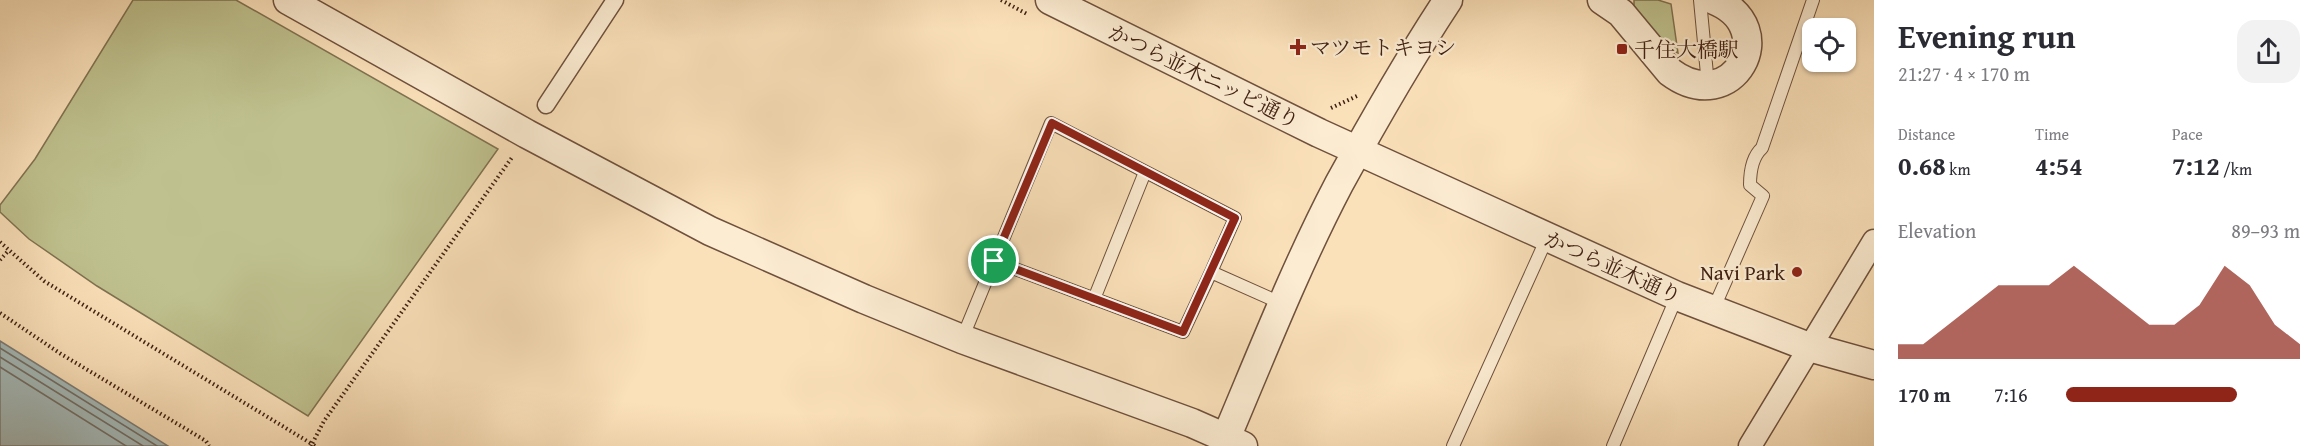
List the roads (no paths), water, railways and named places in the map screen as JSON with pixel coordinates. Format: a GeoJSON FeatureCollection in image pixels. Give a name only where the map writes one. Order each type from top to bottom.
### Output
{"type":"FeatureCollection","features":[{"type":"Feature","properties":{"kind":"street"},"geometry":{"type":"LineString","coordinates":[[288,0],[517,129],[710,231],[864,299],[962,339],[1192,423],[1232,443],[1284,304],[1324,215],[1413,57],[1448,0]]}},
{"type":"Feature","properties":{"kind":"street"},"geometry":{"type":"LineString","coordinates":[[546,105],[615,0]]}},
{"type":"Feature","properties":{"kind":"street"},"geometry":{"type":"LineString","coordinates":[[1602,0],[1621,13],[1670,72],[1694,84],[1708,85],[1730,80],[1746,59],[1746,32],[1734,11],[1714,0]]}},
{"type":"Feature","properties":{"kind":"street","name":"かつら並木ニッピ通り"},"geometry":{"type":"LineString","coordinates":[[1040,8],[1359,151]]}},
{"type":"Feature","properties":{"kind":"street","name":"かつら並木通り"},"geometry":{"type":"LineString","coordinates":[[1359,151],[1712,311],[1809,347],[1874,365]]}},
{"type":"Feature","properties":{"kind":"street"},"geometry":{"type":"LineString","coordinates":[[1750,446],[1874,241]]}},
{"type":"Feature","properties":{"kind":"lane"},"geometry":{"type":"LineString","coordinates":[[1700,0],[1708,85]]}},
{"type":"Feature","properties":{"kind":"lane"},"geometry":{"type":"LineString","coordinates":[[1712,311],[1763,196],[1750,185],[1750,174],[1756,153],[1762,148],[1813,0]]}},
{"type":"Feature","properties":{"kind":"lane"},"geometry":{"type":"LineString","coordinates":[[962,339],[994,261],[1052,123],[1235,218],[1183,332],[994,261]]}},
{"type":"Feature","properties":{"kind":"lane"},"geometry":{"type":"LineString","coordinates":[[1094,299],[1145,172]]}},
{"type":"Feature","properties":{"kind":"lane"},"geometry":{"type":"LineString","coordinates":[[1453,446],[1547,238]]}},
{"type":"Feature","properties":{"kind":"lane"},"geometry":{"type":"LineString","coordinates":[[1211,272],[1284,304]]}},
{"type":"Feature","properties":{"kind":"lane"},"geometry":{"type":"LineString","coordinates":[[1613,446],[1677,296]]}},
{"type":"Feature","properties":{"kind":"water"},"geometry":{"type":"Polygon","coordinates":[[[0,341],[168,446],[0,446],[0,341]]]}},
{"type":"Feature","properties":{"kind":"place","name":"マツモトキヨシ"},"geometry":{"type":"Point","coordinates":[1298,47]}},
{"type":"Feature","properties":{"kind":"place","name":"千住大橋駅"},"geometry":{"type":"Point","coordinates":[1622,49]}},
{"type":"Feature","properties":{"kind":"place","name":"Navi Park"},"geometry":{"type":"Point","coordinates":[1797,272]}}]}
